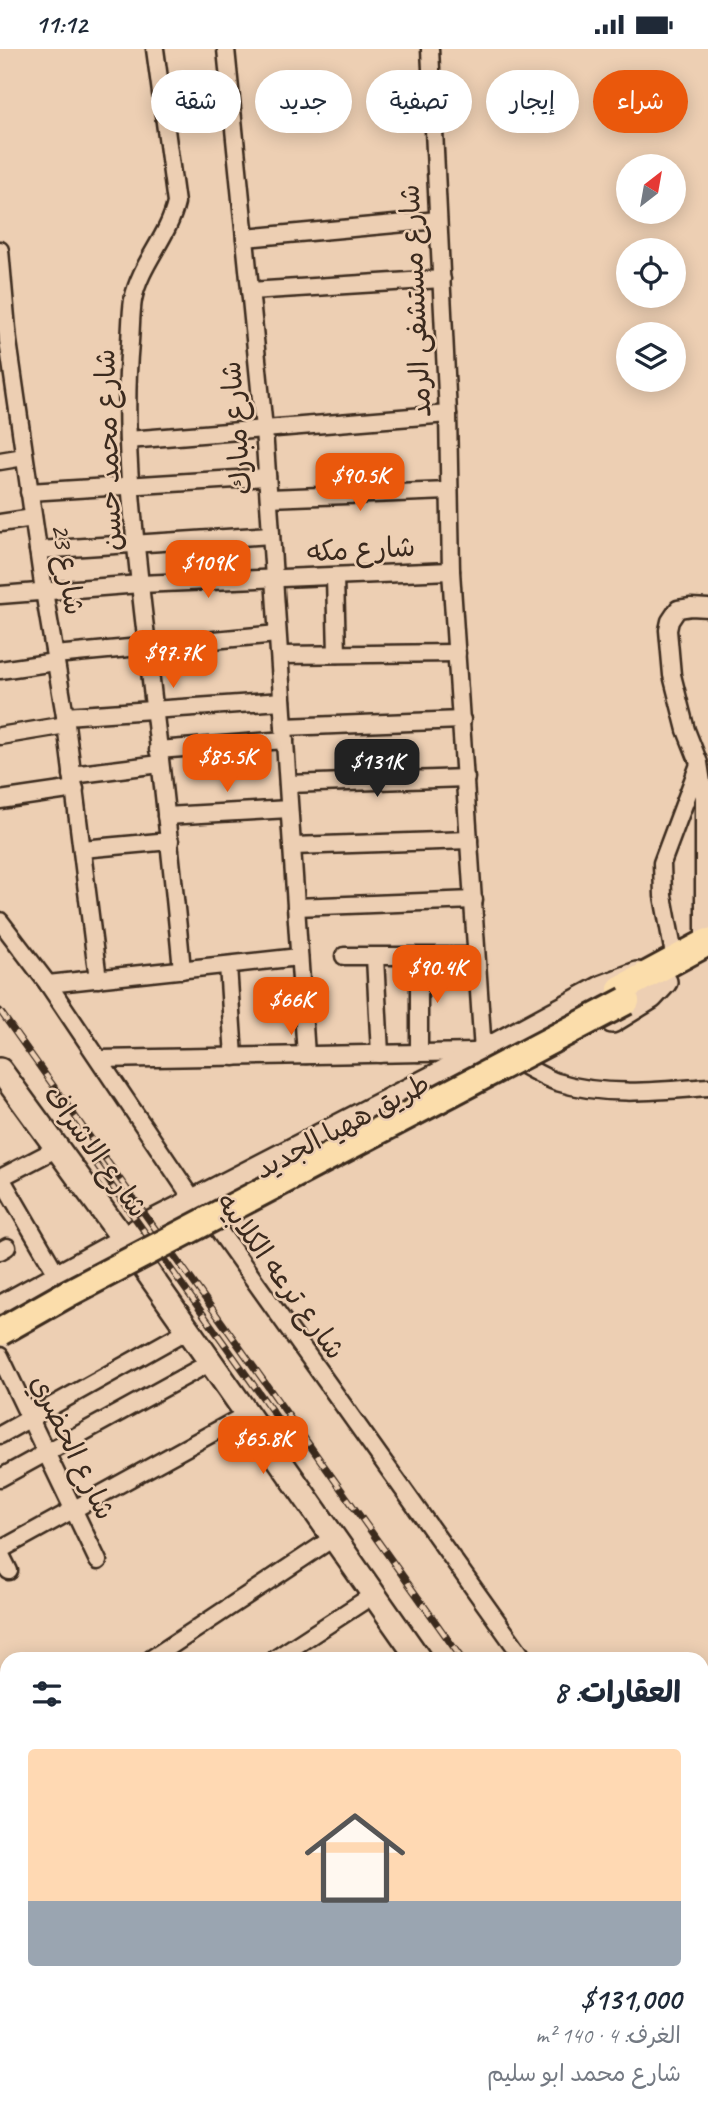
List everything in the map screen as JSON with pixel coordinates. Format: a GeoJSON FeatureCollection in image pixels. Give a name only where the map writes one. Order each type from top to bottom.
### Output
{"type":"FeatureCollection","features":[{"type":"Feature","properties":{"kind":"main road","name":"طريق ههيا الجديد"},"geometry":{"type":"LineString","coordinates":[[665,971],[707,949]]}},
{"type":"Feature","properties":{"kind":"main road"},"geometry":{"type":"LineString","coordinates":[[0,1332],[665,971]]}},
{"type":"Feature","properties":{"kind":"main road"},"geometry":{"type":"LineString","coordinates":[[0,1318],[73,1277],[624,995]]}},
{"type":"Feature","properties":{"kind":"street","name":"شارع محمد حسن"},"geometry":{"type":"LineString","coordinates":[[155,49],[176,203],[171,222],[145,267],[133,300],[126,379],[135,544],[170,841],[182,970]]}},
{"type":"Feature","properties":{"kind":"street","name":"شارع مبارك"},"geometry":{"type":"LineString","coordinates":[[226,49],[264,429],[306,1055]]}},
{"type":"Feature","properties":{"kind":"street","name":"شارع مستشفى الرمد"},"geometry":{"type":"LineString","coordinates":[[430,49],[448,414],[451,571],[484,1052]]}},
{"type":"Feature","properties":{"kind":"street"},"geometry":{"type":"LineString","coordinates":[[245,239],[438,220]]}},
{"type":"Feature","properties":{"kind":"street","name":"شارع 23"},"geometry":{"type":"LineString","coordinates":[[0,250],[8,341],[44,591],[66,721],[98,979]]}},
{"type":"Feature","properties":{"kind":"street"},"geometry":{"type":"LineString","coordinates":[[250,291],[442,279]]}},
{"type":"Feature","properties":{"kind":"street"},"geometry":{"type":"LineString","coordinates":[[128,440],[448,414]]}},
{"type":"Feature","properties":{"kind":"street"},"geometry":{"type":"LineString","coordinates":[[0,461],[24,457]]}},
{"type":"Feature","properties":{"kind":"street"},"geometry":{"type":"LineString","coordinates":[[29,492],[267,477]]}},
{"type":"Feature","properties":{"kind":"street"},"geometry":{"type":"LineString","coordinates":[[269,498],[449,491]]}},
{"type":"Feature","properties":{"kind":"street"},"geometry":{"type":"LineString","coordinates":[[0,523],[33,518]]}},
{"type":"Feature","properties":{"kind":"street"},"geometry":{"type":"LineString","coordinates":[[38,550],[271,535]]}},
{"type":"Feature","properties":{"kind":"street","name":"شارع مكه"},"geometry":{"type":"LineString","coordinates":[[0,595],[140,585],[451,571]]}},
{"type":"Feature","properties":{"kind":"street"},"geometry":{"type":"LineString","coordinates":[[335,576],[337,654]]}},
{"type":"Feature","properties":{"kind":"street"},"geometry":{"type":"LineString","coordinates":[[707,949],[704,796],[699,763],[679,706],[672,675],[668,630],[670,621],[678,610],[691,607],[708,608]]}},
{"type":"Feature","properties":{"kind":"street"},"geometry":{"type":"LineString","coordinates":[[0,670],[55,659],[147,647],[277,634]]}},
{"type":"Feature","properties":{"kind":"street"},"geometry":{"type":"LineString","coordinates":[[280,655],[457,653]]}},
{"type":"Feature","properties":{"kind":"street"},"geometry":{"type":"LineString","coordinates":[[0,736],[66,721],[154,710],[282,701]]}},
{"type":"Feature","properties":{"kind":"street"},"geometry":{"type":"LineString","coordinates":[[0,800],[159,757],[284,734],[462,720]]}},
{"type":"Feature","properties":{"kind":"street"},"geometry":{"type":"LineString","coordinates":[[665,971],[663,863],[699,763]]}},
{"type":"Feature","properties":{"kind":"street"},"geometry":{"type":"LineString","coordinates":[[288,784],[466,778]]}},
{"type":"Feature","properties":{"kind":"street"},"geometry":{"type":"LineString","coordinates":[[166,816],[289,809]]}},
{"type":"Feature","properties":{"kind":"street"},"geometry":{"type":"LineString","coordinates":[[293,846],[469,840]]}},
{"type":"Feature","properties":{"kind":"street"},"geometry":{"type":"LineString","coordinates":[[82,849],[170,841]]}},
{"type":"Feature","properties":{"kind":"street"},"geometry":{"type":"LineString","coordinates":[[296,907],[474,900]]}},
{"type":"Feature","properties":{"kind":"street","name":"شارع ترعه الكلابيه"},"geometry":{"type":"LineString","coordinates":[[0,922],[48,984],[194,1201],[217,1228],[519,1652]]}},
{"type":"Feature","properties":{"kind":"street"},"geometry":{"type":"LineString","coordinates":[[344,956],[476,957]]}},
{"type":"Feature","properties":{"kind":"street"},"geometry":{"type":"LineString","coordinates":[[48,984],[299,957]]}},
{"type":"Feature","properties":{"kind":"street"},"geometry":{"type":"LineString","coordinates":[[375,957],[380,1054]]}},
{"type":"Feature","properties":{"kind":"street"},"geometry":{"type":"LineString","coordinates":[[419,957],[419,1053]]}},
{"type":"Feature","properties":{"kind":"street"},"geometry":{"type":"LineString","coordinates":[[228,965],[234,1057]]}},
{"type":"Feature","properties":{"kind":"street","name":"طريق ههيا الجديد"},"geometry":{"type":"LineString","coordinates":[[0,1308],[141,1228],[484,1052],[603,987],[636,974],[665,971]]}},
{"type":"Feature","properties":{"kind":"street","name":"طريق ههيا الجديد"},"geometry":{"type":"LineString","coordinates":[[0,1345],[359,1151],[527,1067],[633,1009],[651,997],[665,971]]}},
{"type":"Feature","properties":{"kind":"street"},"geometry":{"type":"LineString","coordinates":[[100,1059],[484,1052],[504,1057],[555,1081],[575,1086],[645,1092],[708,1087]]}},
{"type":"Feature","properties":{"kind":"street","name":"شارع الاشراف"},"geometry":{"type":"LineString","coordinates":[[0,1070],[211,1362],[373,1595],[409,1652]]}},
{"type":"Feature","properties":{"kind":"street"},"geometry":{"type":"LineString","coordinates":[[56,1149],[0,1178],[58,1276]]}},
{"type":"Feature","properties":{"kind":"street"},"geometry":{"type":"LineString","coordinates":[[0,1435],[188,1330]]}},
{"type":"Feature","properties":{"kind":"street","name":"شارع الحضري"},"geometry":{"type":"LineString","coordinates":[[0,1356],[98,1561]]}},
{"type":"Feature","properties":{"kind":"street"},"geometry":{"type":"LineString","coordinates":[[0,1478],[211,1362]]}},
{"type":"Feature","properties":{"kind":"street"},"geometry":{"type":"LineString","coordinates":[[9,1571],[0,1551],[247,1414]]}},
{"type":"Feature","properties":{"kind":"street"},"geometry":{"type":"LineString","coordinates":[[162,1652],[333,1538]]}},
{"type":"Feature","properties":{"kind":"street"},"geometry":{"type":"LineString","coordinates":[[287,1652],[373,1595]]}},
{"type":"Feature","properties":{"kind":"railway"},"geometry":{"type":"LineString","coordinates":[[0,1011],[457,1652]]}},
{"type":"Feature","properties":{"kind":"railway"},"geometry":{"type":"LineString","coordinates":[[97,1165],[302,1453]]}}]}
